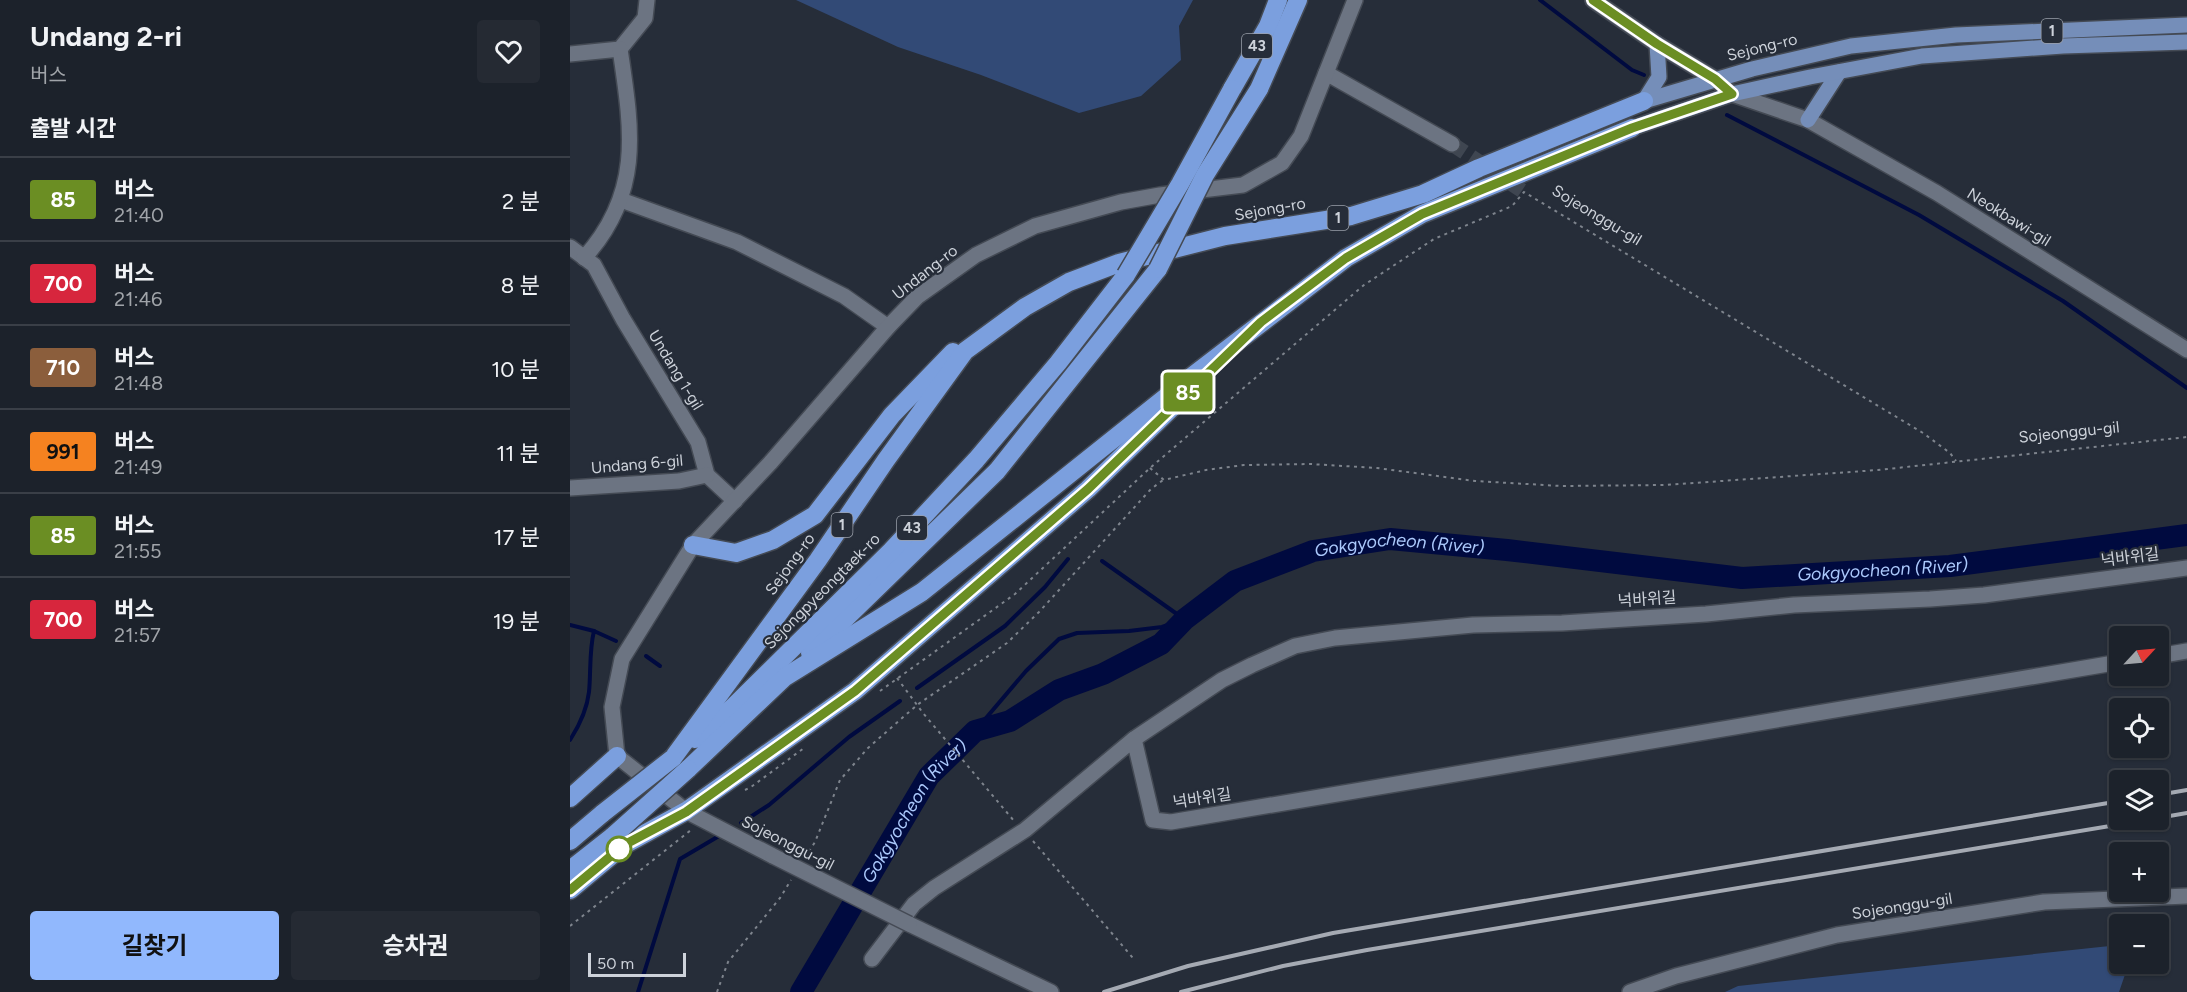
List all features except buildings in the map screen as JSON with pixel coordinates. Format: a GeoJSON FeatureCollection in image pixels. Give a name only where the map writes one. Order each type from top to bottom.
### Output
{"type":"FeatureCollection","features":[{"type":"Feature","properties":{"kind":"highway","name":"Sejongpyeongtaek-ro"},"geometry":{"type":"LineString","coordinates":[[673,758],[731,709],[922,518],[976,460],[1051,371],[1126,275],[1180,184],[1268,26],[1278,0]]}},
{"type":"Feature","properties":{"kind":"highway","name":"43"},"geometry":{"type":"LineString","coordinates":[[785,677],[997,471],[1158,269],[1205,176],[1259,89],[1298,0]]}},
{"type":"Feature","properties":{"kind":"highway","name":"Sejong-ro"},"geometry":{"type":"LineString","coordinates":[[673,758],[818,560],[886,460],[965,351],[1025,307],[1069,282],[1119,264],[1225,236],[1351,216],[1423,194],[1479,168],[1644,101]]}},
{"type":"Feature","properties":{"kind":"highway","name":"1"},"geometry":{"type":"LineString","coordinates":[[570,870],[613,836],[687,770],[785,677],[922,592],[1261,322],[1346,258],[1422,214],[1632,128]]}},
{"type":"Feature","properties":{"kind":"highway"},"geometry":{"type":"LineString","coordinates":[[693,545],[736,553],[773,540],[815,515],[892,415],[961,343],[1025,307]]}},
{"type":"Feature","properties":{"kind":"highway"},"geometry":{"type":"LineString","coordinates":[[570,890],[624,845],[686,812],[855,691],[1088,489],[1261,322]]}},
{"type":"Feature","properties":{"kind":"highway"},"geometry":{"type":"LineString","coordinates":[[570,798],[617,756]]}},
{"type":"Feature","properties":{"kind":"highway","name":"1"},"geometry":{"type":"LineString","coordinates":[[570,841],[673,758]]}},
{"type":"Feature","properties":{"kind":"main road","name":"Sejong-ro"},"geometry":{"type":"LineString","coordinates":[[1644,101],[1715,79],[1851,46],[1956,34],[2187,26]]}},
{"type":"Feature","properties":{"kind":"main road","name":"1"},"geometry":{"type":"LineString","coordinates":[[1632,128],[1732,94],[1923,56],[2063,46],[2187,42]]}},
{"type":"Feature","properties":{"kind":"main road"},"geometry":{"type":"LineString","coordinates":[[1644,101],[1659,77],[1657,44]]}},
{"type":"Feature","properties":{"kind":"main road"},"geometry":{"type":"LineString","coordinates":[[1808,120],[1839,72]]}},
{"type":"Feature","properties":{"kind":"street"},"geometry":{"type":"LineString","coordinates":[[584,258],[612,221],[621,200],[629,160],[629,127],[620,50],[645,18],[648,0]]}},
{"type":"Feature","properties":{"kind":"street","name":"Undang-ro"},"geometry":{"type":"LineString","coordinates":[[617,756],[612,707],[622,660],[693,545],[917,297],[976,255],[1035,226],[1121,202],[1243,184],[1282,163],[1301,136],[1355,0]]}},
{"type":"Feature","properties":{"kind":"street"},"geometry":{"type":"LineString","coordinates":[[1593,0],[1657,44],[1715,79],[1732,94]]}},
{"type":"Feature","properties":{"kind":"street"},"geometry":{"type":"LineString","coordinates":[[570,54],[620,50]]}},
{"type":"Feature","properties":{"kind":"street"},"geometry":{"type":"LineString","coordinates":[[1326,73],[1452,144]]}},
{"type":"Feature","properties":{"kind":"street","name":"Neokbawi-gil"},"geometry":{"type":"LineString","coordinates":[[1732,94],[1808,120],[1937,193],[2187,350]]}},
{"type":"Feature","properties":{"kind":"street"},"geometry":{"type":"LineString","coordinates":[[621,200],[737,242],[844,296],[888,327]]}},
{"type":"Feature","properties":{"kind":"street","name":"Undang 1-gil"},"geometry":{"type":"LineString","coordinates":[[570,247],[594,265],[623,319],[698,442],[707,474]]}},
{"type":"Feature","properties":{"kind":"street"},"geometry":{"type":"LineString","coordinates":[[707,474],[735,501]]}},
{"type":"Feature","properties":{"kind":"street","name":"Undang 6-gil"},"geometry":{"type":"LineString","coordinates":[[570,488],[679,481],[707,474]]}},
{"type":"Feature","properties":{"kind":"street","name":"넉바위길"},"geometry":{"type":"LineString","coordinates":[[872,959],[914,904],[1021,828],[1134,739],[1232,675],[1294,646],[1335,638],[1473,625],[1573,622],[1794,605],[1984,595],[2187,568]]}},
{"type":"Feature","properties":{"kind":"street"},"geometry":{"type":"LineString","coordinates":[[2169,654],[2187,651]]}},
{"type":"Feature","properties":{"kind":"street","name":"넉바위길"},"geometry":{"type":"LineString","coordinates":[[1134,739],[1153,820],[1170,822],[2109,664]]}},
{"type":"Feature","properties":{"kind":"street","name":"Sojeonggu-gil"},"geometry":{"type":"LineString","coordinates":[[617,756],[686,812],[909,924],[1047,990]]}},
{"type":"Feature","properties":{"kind":"street","name":"Sojeonggu-gil"},"geometry":{"type":"LineString","coordinates":[[1630,992],[1676,976],[1848,933],[2044,902],[2187,896]]}},
{"type":"Feature","properties":{"kind":"path","name":"Sojeonggu-gil"},"geometry":{"type":"LineString","coordinates":[[917,705],[897,678],[1015,594],[1150,468],[1364,285],[1434,239],[1512,206],[1524,192],[1923,433],[1950,453],[1956,461]]}},
{"type":"Feature","properties":{"kind":"path","name":"Sojeonggu-gil"},"geometry":{"type":"LineString","coordinates":[[1164,480],[1206,470],[1244,465],[1310,464],[1377,468],[1496,482],[1561,486],[1665,485],[1878,470],[2187,436]]}},
{"type":"Feature","properties":{"kind":"path"},"geometry":{"type":"LineString","coordinates":[[803,861],[815,843],[840,780],[868,748],[917,705],[1007,643],[1039,612],[1151,489],[1164,480],[1150,468]]}},
{"type":"Feature","properties":{"kind":"path"},"geometry":{"type":"LineString","coordinates":[[917,705],[1133,958]]}},
{"type":"Feature","properties":{"kind":"path"},"geometry":{"type":"LineString","coordinates":[[570,926],[703,821]]}},
{"type":"Feature","properties":{"kind":"path"},"geometry":{"type":"LineString","coordinates":[[717,992],[728,962],[780,898],[791,879]]}},
{"type":"Feature","properties":{"kind":"shaded area"},"geometry":{"type":"Polygon","coordinates":[[[796,0],[1193,0],[1179,26],[1181,60],[1141,96],[1079,113],[981,75],[898,47],[796,0]]]}},
{"type":"Feature","properties":{"kind":"shaded area"},"geometry":{"type":"Polygon","coordinates":[[[2109,946],[2109,974],[2125,974],[2119,992],[1725,992],[1738,986],[2109,946]]]}},
{"type":"Feature","properties":{"kind":"waterway"},"geometry":{"type":"LineString","coordinates":[[1540,0],[1632,70],[1644,75]]}},
{"type":"Feature","properties":{"kind":"waterway"},"geometry":{"type":"LineString","coordinates":[[1727,115],[1919,215],[2063,301],[2187,388]]}},
{"type":"Feature","properties":{"kind":"waterway","name":"Gokgyocheon (River)"},"geometry":{"type":"LineString","coordinates":[[801,992],[929,776],[975,731],[1010,721],[1059,690],[1103,674],[1161,644],[1185,619],[1235,581],[1313,551],[1390,539],[1507,550],[1742,578],[1950,566],[2187,535]]}},
{"type":"Feature","properties":{"kind":"waterway"},"geometry":{"type":"LineString","coordinates":[[917,688],[1005,626],[1045,587],[1068,559]]}},
{"type":"Feature","properties":{"kind":"waterway"},"geometry":{"type":"LineString","coordinates":[[1102,561],[1184,619]]}},
{"type":"Feature","properties":{"kind":"waterway"},"geometry":{"type":"LineString","coordinates":[[975,731],[1026,671],[1059,639],[1077,633],[1162,627],[1185,619]]}},
{"type":"Feature","properties":{"kind":"waterway"},"geometry":{"type":"LineString","coordinates":[[570,625],[594,631]]}},
{"type":"Feature","properties":{"kind":"waterway"},"geometry":{"type":"LineString","coordinates":[[570,740],[582,717],[588,698],[594,631],[616,641]]}},
{"type":"Feature","properties":{"kind":"waterway"},"geometry":{"type":"LineString","coordinates":[[646,656],[660,666]]}},
{"type":"Feature","properties":{"kind":"waterway"},"geometry":{"type":"LineString","coordinates":[[741,823],[769,805],[849,737],[900,701]]}},
{"type":"Feature","properties":{"kind":"waterway"},"geometry":{"type":"LineString","coordinates":[[638,992],[680,859],[719,836]]}},
{"type":"Feature","properties":{"kind":"tunnel"},"geometry":{"type":"LineString","coordinates":[[1452,144],[1524,192]]}},
{"type":"Feature","properties":{"kind":"railway"},"geometry":{"type":"LineString","coordinates":[[2169,793],[2187,790]]}},
{"type":"Feature","properties":{"kind":"railway"},"geometry":{"type":"LineString","coordinates":[[1104,992],[1188,966],[1333,933],[2109,803]]}},
{"type":"Feature","properties":{"kind":"railway"},"geometry":{"type":"LineString","coordinates":[[2169,816],[2187,813]]}},
{"type":"Feature","properties":{"kind":"railway"},"geometry":{"type":"LineString","coordinates":[[1181,992],[1283,966],[1367,950],[2109,826]]}},
{"type":"Feature","properties":{"kind":"bus line","name":"85"},"geometry":{"type":"LineString","coordinates":[[570,890],[624,845],[686,812],[855,691],[1088,489],[1261,322],[1346,258],[1422,214],[1632,128],[1706,105],[1732,94],[1715,79],[1657,44],[1593,0]]}}]}
